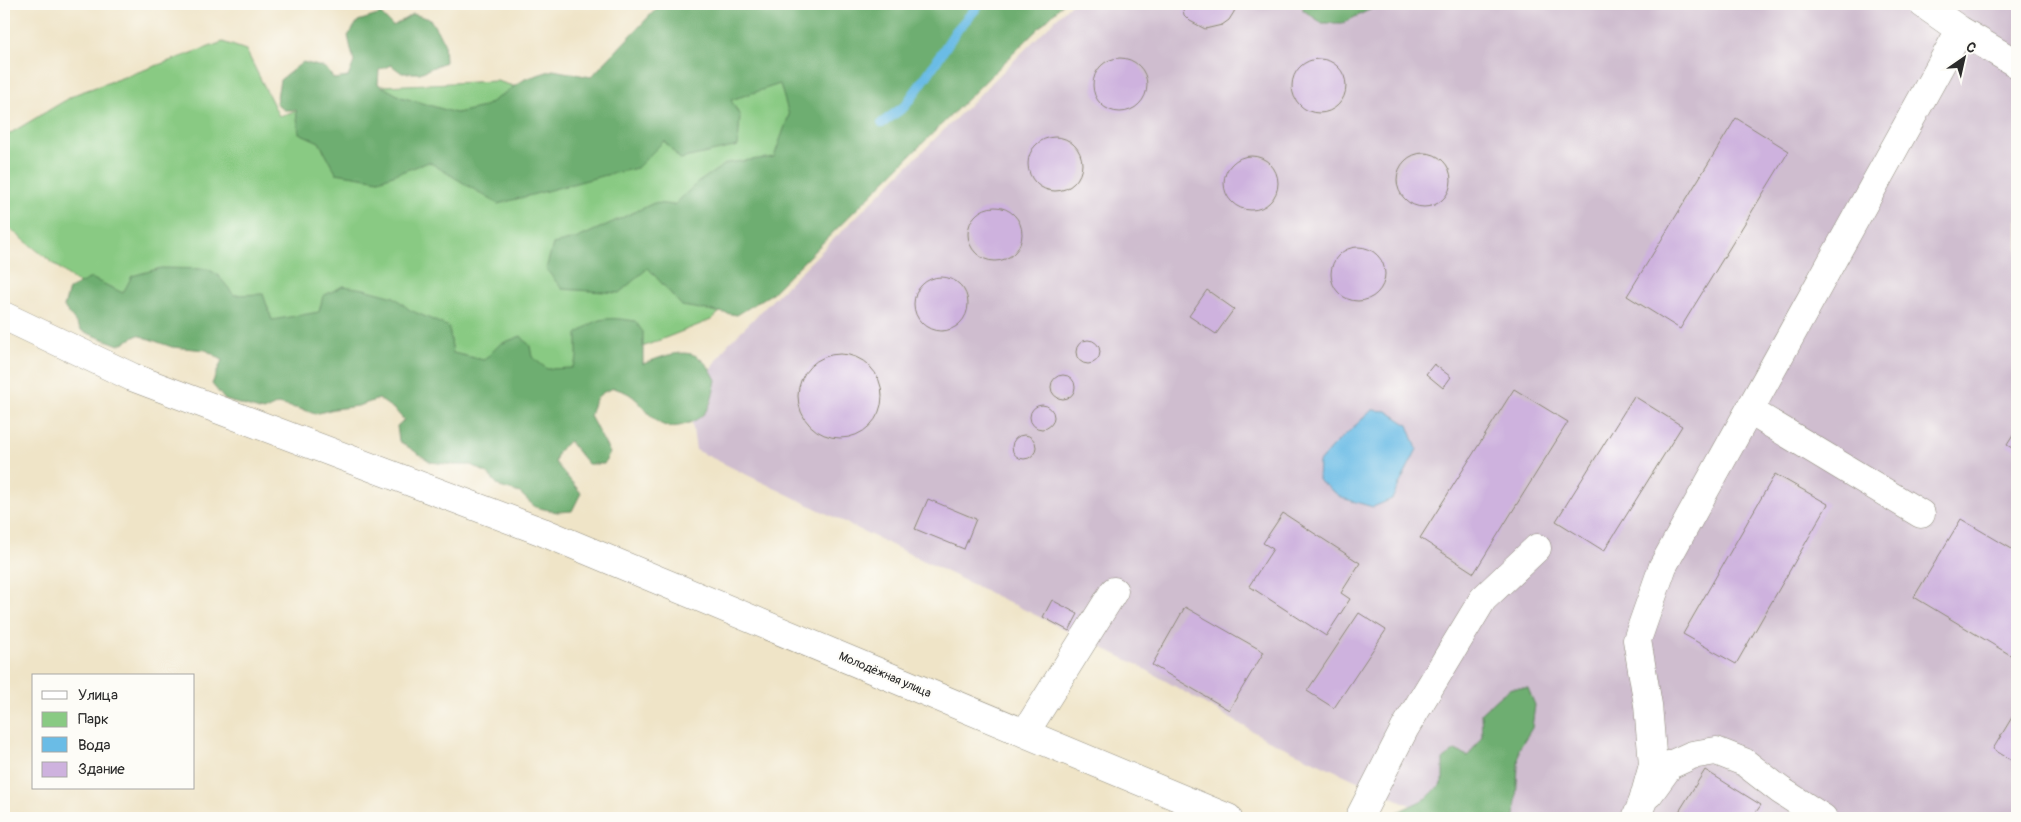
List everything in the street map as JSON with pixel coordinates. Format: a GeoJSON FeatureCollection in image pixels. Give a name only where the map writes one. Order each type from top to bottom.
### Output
{"type":"FeatureCollection","features":[{"type":"Feature","properties":{"kind":"street"},"geometry":{"type":"LineString","coordinates":[[1923,4],[1960,30],[2017,64]]}},
{"type":"Feature","properties":{"kind":"street"},"geometry":{"type":"LineString","coordinates":[[1640,810],[1653,765],[1648,705],[1637,640],[1663,566],[1960,30]]}},
{"type":"Feature","properties":{"kind":"street","name":"Молодёжная улица"},"geometry":{"type":"LineString","coordinates":[[4,316],[132,377],[543,532],[1228,818]]}},
{"type":"Feature","properties":{"kind":"street"},"geometry":{"type":"LineString","coordinates":[[1750,411],[1922,514]]}},
{"type":"Feature","properties":{"kind":"street"},"geometry":{"type":"LineString","coordinates":[[1359,818],[1405,728],[1483,599],[1537,548]]}},
{"type":"Feature","properties":{"kind":"street"},"geometry":{"type":"LineString","coordinates":[[1025,733],[1114,591]]}},
{"type":"Feature","properties":{"kind":"street"},"geometry":{"type":"LineString","coordinates":[[1640,810],[1670,765],[1692,755],[1716,751],[1744,762],[1780,790],[1823,818]]}},
{"type":"Feature","properties":{"kind":"shaded area"},"geometry":{"type":"Polygon","coordinates":[[[1071,4],[2017,4],[2017,818],[1438,818],[1266,739],[1138,665],[696,450],[689,402],[728,344],[1071,4]]]}},
{"type":"Feature","properties":{"kind":"green space"},"geometry":{"type":"Polygon","coordinates":[[[661,4],[1063,4],[771,294],[737,315],[682,306],[648,268],[619,293],[562,289],[546,269],[553,244],[578,238],[654,203],[674,205],[697,183],[727,163],[774,157],[789,115],[780,84],[731,100],[740,116],[738,146],[680,159],[664,141],[637,168],[498,204],[429,162],[379,180],[336,173],[319,142],[299,133],[296,110],[284,110],[276,103],[280,80],[303,62],[326,68],[334,79],[348,77],[354,62],[348,36],[358,21],[381,14],[393,26],[413,14],[430,19],[444,42],[445,62],[420,73],[402,73],[391,65],[379,70],[378,84],[401,97],[456,113],[484,107],[525,79],[553,70],[591,77],[661,4]]]}},
{"type":"Feature","properties":{"kind":"green space"},"geometry":{"type":"Polygon","coordinates":[[[886,4],[828,216],[711,320],[627,353],[525,400],[98,299],[4,224],[4,137],[76,94],[223,42],[246,50],[279,116],[383,86],[497,81],[655,130],[886,4]]]}},
{"type":"Feature","properties":{"kind":"green space"},"geometry":{"type":"Polygon","coordinates":[[[1303,4],[1381,4],[1343,23],[1322,23],[1303,10],[1303,4]]]}},
{"type":"Feature","properties":{"kind":"green space"},"geometry":{"type":"Polygon","coordinates":[[[161,268],[208,269],[218,275],[234,295],[263,294],[272,320],[319,312],[323,296],[343,286],[364,289],[394,297],[410,310],[449,327],[453,353],[484,360],[500,344],[521,336],[530,346],[532,357],[547,369],[572,368],[577,358],[577,334],[592,324],[604,319],[635,321],[643,332],[643,364],[675,354],[692,354],[699,357],[713,373],[716,380],[713,394],[709,406],[702,416],[689,423],[668,426],[660,424],[627,393],[614,388],[603,393],[595,401],[590,416],[610,453],[604,464],[588,464],[569,441],[558,452],[555,462],[581,493],[572,511],[557,512],[535,507],[520,493],[500,487],[487,473],[471,465],[431,462],[399,441],[397,426],[404,420],[395,410],[379,399],[358,406],[315,414],[278,404],[263,411],[225,400],[212,384],[222,360],[206,350],[172,347],[138,335],[119,345],[82,331],[64,307],[69,289],[91,278],[123,293],[132,276],[161,268]]]}},
{"type":"Feature","properties":{"kind":"green space"},"geometry":{"type":"Polygon","coordinates":[[[1511,688],[1528,688],[1535,705],[1532,728],[1519,749],[1515,818],[1385,818],[1427,798],[1443,782],[1443,760],[1455,750],[1468,756],[1482,736],[1481,713],[1511,688]]]}},
{"type":"Feature","properties":{"kind":"water"},"geometry":{"type":"Polygon","coordinates":[[[1372,410],[1387,411],[1408,425],[1417,449],[1392,499],[1373,507],[1342,498],[1318,480],[1319,462],[1332,447],[1372,410]]]}},
{"type":"Feature","properties":{"kind":"building"},"geometry":{"type":"Polygon","coordinates":[[[1182,4],[1236,4],[1229,20],[1222,25],[1205,29],[1190,21],[1184,15],[1182,4]]]}},
{"type":"Feature","properties":{"kind":"building"},"geometry":{"type":"Polygon","coordinates":[[[1115,58],[1125,58],[1135,62],[1143,70],[1147,85],[1143,100],[1135,108],[1125,112],[1115,112],[1105,108],[1097,100],[1093,90],[1093,80],[1097,70],[1105,62],[1115,58]]]}},
{"type":"Feature","properties":{"kind":"building"},"geometry":{"type":"Polygon","coordinates":[[[1314,59],[1324,59],[1334,63],[1342,71],[1346,86],[1342,101],[1334,109],[1324,113],[1314,113],[1304,109],[1296,101],[1292,91],[1292,81],[1296,71],[1304,63],[1314,59]]]}},
{"type":"Feature","properties":{"kind":"building"},"geometry":{"type":"Polygon","coordinates":[[[1736,118],[1789,151],[1680,329],[1627,296],[1736,118]]]}},
{"type":"Feature","properties":{"kind":"building"},"geometry":{"type":"Polygon","coordinates":[[[1050,137],[1060,137],[1070,141],[1078,149],[1082,164],[1078,179],[1070,187],[1060,191],[1050,191],[1040,187],[1032,179],[1028,169],[1028,159],[1032,149],[1040,141],[1050,137]]]}},
{"type":"Feature","properties":{"kind":"building"},"geometry":{"type":"Polygon","coordinates":[[[1419,153],[1429,153],[1439,157],[1447,165],[1451,180],[1447,195],[1439,203],[1429,207],[1419,207],[1409,203],[1401,195],[1397,185],[1397,175],[1401,165],[1409,157],[1419,153]]]}},
{"type":"Feature","properties":{"kind":"building"},"geometry":{"type":"Polygon","coordinates":[[[1246,156],[1256,156],[1266,160],[1274,168],[1278,183],[1274,198],[1266,206],[1256,210],[1246,210],[1236,206],[1228,198],[1224,188],[1224,178],[1228,168],[1236,160],[1246,156]]]}},
{"type":"Feature","properties":{"kind":"building"},"geometry":{"type":"Polygon","coordinates":[[[990,207],[1000,207],[1010,211],[1018,219],[1022,234],[1018,249],[1010,257],[1000,261],[990,261],[980,257],[972,249],[968,239],[968,229],[972,219],[980,211],[990,207]]]}},
{"type":"Feature","properties":{"kind":"building"},"geometry":{"type":"Polygon","coordinates":[[[1353,247],[1363,247],[1373,251],[1381,259],[1385,274],[1381,289],[1373,297],[1363,301],[1353,301],[1343,297],[1335,289],[1331,279],[1331,269],[1335,259],[1343,251],[1353,247]]]}},
{"type":"Feature","properties":{"kind":"building"},"geometry":{"type":"Polygon","coordinates":[[[936,277],[946,277],[956,281],[964,289],[968,304],[964,319],[956,327],[946,331],[936,331],[926,327],[918,319],[914,309],[914,299],[918,289],[926,281],[936,277]]]}},
{"type":"Feature","properties":{"kind":"building"},"geometry":{"type":"Polygon","coordinates":[[[1207,290],[1234,309],[1216,334],[1189,316],[1207,290]]]}},
{"type":"Feature","properties":{"kind":"building"},"geometry":{"type":"Polygon","coordinates":[[[1088,340],[1096,344],[1100,352],[1096,360],[1088,364],[1080,360],[1076,352],[1080,344],[1088,340]]]}},
{"type":"Feature","properties":{"kind":"building"},"geometry":{"type":"Polygon","coordinates":[[[840,354],[856,357],[870,366],[879,380],[882,396],[879,412],[870,426],[856,435],[840,438],[824,435],[810,426],[801,412],[798,396],[801,380],[810,366],[824,357],[840,354]]]}},
{"type":"Feature","properties":{"kind":"building"},"geometry":{"type":"Polygon","coordinates":[[[1434,364],[1451,377],[1443,388],[1426,374],[1434,364]]]}},
{"type":"Feature","properties":{"kind":"building"},"geometry":{"type":"Polygon","coordinates":[[[1063,375],[1071,379],[1075,387],[1071,395],[1063,399],[1055,395],[1051,387],[1055,379],[1063,375]]]}},
{"type":"Feature","properties":{"kind":"building"},"geometry":{"type":"Polygon","coordinates":[[[1514,389],[1568,422],[1474,573],[1420,538],[1514,389]]]}},
{"type":"Feature","properties":{"kind":"building"},"geometry":{"type":"Polygon","coordinates":[[[1634,396],[1682,426],[1604,551],[1556,521],[1634,396]]]}},
{"type":"Feature","properties":{"kind":"building"},"geometry":{"type":"Polygon","coordinates":[[[1042,405],[1050,409],[1054,417],[1050,425],[1042,429],[1034,425],[1030,417],[1034,409],[1042,405]]]}},
{"type":"Feature","properties":{"kind":"building"},"geometry":{"type":"Polygon","coordinates":[[[2017,429],[2017,451],[2007,445],[2017,429]]]}},
{"type":"Feature","properties":{"kind":"building"},"geometry":{"type":"Polygon","coordinates":[[[1024,435],[1032,439],[1036,447],[1032,455],[1024,459],[1016,455],[1012,447],[1016,439],[1024,435]]]}},
{"type":"Feature","properties":{"kind":"building"},"geometry":{"type":"Polygon","coordinates":[[[1775,474],[1828,504],[1736,664],[1683,634],[1775,474]]]}},
{"type":"Feature","properties":{"kind":"building"},"geometry":{"type":"Polygon","coordinates":[[[928,499],[976,519],[964,549],[915,529],[928,499]]]}},
{"type":"Feature","properties":{"kind":"building"},"geometry":{"type":"Polygon","coordinates":[[[1283,513],[1360,563],[1341,593],[1350,599],[1326,636],[1249,586],[1273,549],[1263,543],[1283,513]]]}},
{"type":"Feature","properties":{"kind":"building"},"geometry":{"type":"Polygon","coordinates":[[[1961,519],[2017,552],[2017,659],[1914,597],[1961,519]]]}},
{"type":"Feature","properties":{"kind":"building"},"geometry":{"type":"Polygon","coordinates":[[[1052,600],[1078,614],[1069,631],[1043,617],[1052,600]]]}},
{"type":"Feature","properties":{"kind":"building"},"geometry":{"type":"Polygon","coordinates":[[[1185,607],[1264,652],[1229,710],[1152,665],[1185,607]]]}},
{"type":"Feature","properties":{"kind":"building"},"geometry":{"type":"Polygon","coordinates":[[[1359,613],[1386,630],[1334,708],[1307,691],[1359,613]]]}},
{"type":"Feature","properties":{"kind":"building"},"geometry":{"type":"Polygon","coordinates":[[[2017,709],[2017,764],[1993,749],[2017,709]]]}},
{"type":"Feature","properties":{"kind":"building"},"geometry":{"type":"Polygon","coordinates":[[[1705,770],[1761,805],[1752,818],[1675,818],[1705,770]]]}},
{"type":"Feature","properties":{"kind":"waterway"},"geometry":{"type":"LineString","coordinates":[[882,123],[905,106],[956,31],[980,4]]}}]}
